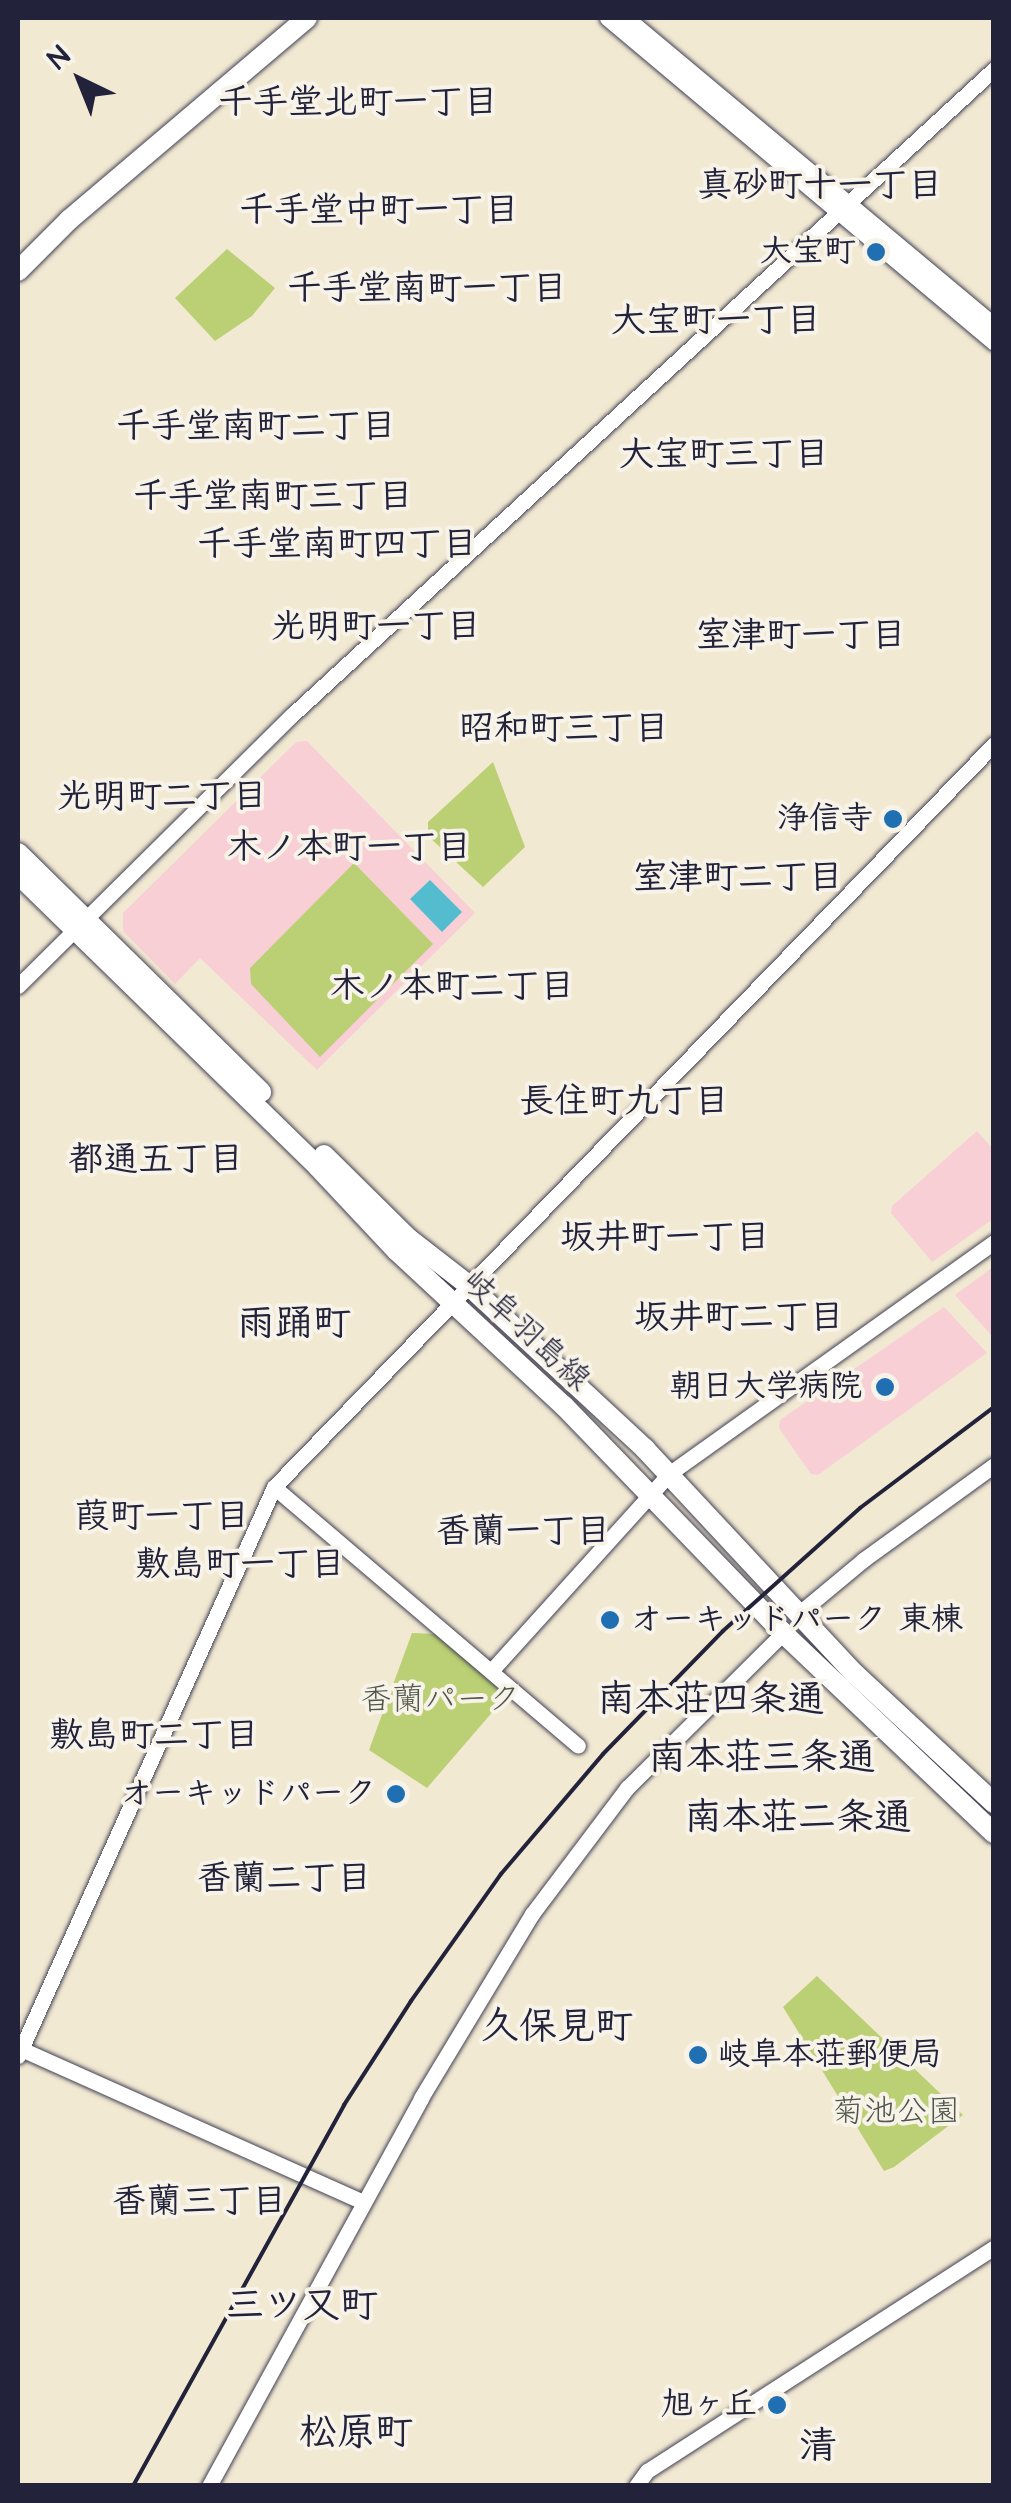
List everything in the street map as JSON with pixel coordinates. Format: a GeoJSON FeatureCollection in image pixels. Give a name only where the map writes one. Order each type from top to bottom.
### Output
{"type":"FeatureCollection","features":[{"type":"Feature","properties":{"kind":"main road"},"geometry":{"type":"LineString","coordinates":[[18,256],[60,212],[291,18]]}},
{"type":"Feature","properties":{"kind":"main road"},"geometry":{"type":"LineString","coordinates":[[18,271],[69,220],[308,18]]}},
{"type":"Feature","properties":{"kind":"main road","name":"岐阜羽島線"},"geometry":{"type":"LineString","coordinates":[[18,853],[80,925],[451,1302],[651,1492],[783,1633],[994,1832]]}},
{"type":"Feature","properties":{"kind":"main road","name":"岐阜羽島線"},"geometry":{"type":"LineString","coordinates":[[18,874],[80,925],[410,1239],[467,1284],[670,1473],[797,1615],[994,1803]]}},
{"type":"Feature","properties":{"kind":"street"},"geometry":{"type":"LineString","coordinates":[[607,18],[994,325]]}},
{"type":"Feature","properties":{"kind":"street"},"geometry":{"type":"LineString","coordinates":[[627,18],[994,342]]}},
{"type":"Feature","properties":{"kind":"street"},"geometry":{"type":"LineString","coordinates":[[18,986],[292,715],[994,70]]}},
{"type":"Feature","properties":{"kind":"street"},"geometry":{"type":"LineString","coordinates":[[363,2202],[19,2053],[274,1487],[994,744]]}},
{"type":"Feature","properties":{"kind":"street"},"geometry":{"type":"LineString","coordinates":[[492,1671],[670,1473],[994,1242]]}},
{"type":"Feature","properties":{"kind":"street"},"geometry":{"type":"LineString","coordinates":[[797,1615],[863,1560],[994,1465]]}},
{"type":"Feature","properties":{"kind":"street"},"geometry":{"type":"LineString","coordinates":[[274,1487],[578,1746]]}},
{"type":"Feature","properties":{"kind":"street"},"geometry":{"type":"LineString","coordinates":[[209,2486],[363,2202],[532,1914],[580,1846],[650,1762],[783,1633]]}},
{"type":"Feature","properties":{"kind":"street"},"geometry":{"type":"LineString","coordinates":[[636,2486],[647,2471],[994,2247]]}},
{"type":"Feature","properties":{"kind":"shaded area"},"geometry":{"type":"Polygon","coordinates":[[[307,741],[475,913],[317,1070],[200,958],[175,984],[123,931],[123,913],[296,742],[307,741]]]}},
{"type":"Feature","properties":{"kind":"shaded area"},"geometry":{"type":"Polygon","coordinates":[[[977,1131],[993,1149],[993,1219],[932,1262],[891,1213],[892,1206],[977,1131]]]}},
{"type":"Feature","properties":{"kind":"shaded area"},"geometry":{"type":"Polygon","coordinates":[[[993,1267],[993,1337],[955,1295],[993,1267]]]}},
{"type":"Feature","properties":{"kind":"shaded area","name":"朝日大学病院"},"geometry":{"type":"Polygon","coordinates":[[[944,1307],[987,1353],[818,1475],[811,1474],[779,1428],[780,1420],[944,1307]]]}},
{"type":"Feature","properties":{"kind":"green space"},"geometry":{"type":"Polygon","coordinates":[[[227,249],[275,288],[252,316],[215,341],[175,298],[227,249]]]}},
{"type":"Feature","properties":{"kind":"green space"},"geometry":{"type":"Polygon","coordinates":[[[493,762],[525,847],[483,887],[428,836],[428,822],[493,762]]]}},
{"type":"Feature","properties":{"kind":"green space"},"geometry":{"type":"Polygon","coordinates":[[[354,863],[433,944],[320,1057],[251,984],[250,968],[354,863]]]}},
{"type":"Feature","properties":{"kind":"green space","name":"香蘭パーク"},"geometry":{"type":"Polygon","coordinates":[[[412,1633],[436,1634],[508,1694],[427,1788],[369,1750],[412,1633]]]}},
{"type":"Feature","properties":{"kind":"green space","name":"菊池公園"},"geometry":{"type":"Polygon","coordinates":[[[817,1976],[963,2115],[884,2171],[783,2007],[817,1976]]]}},
{"type":"Feature","properties":{"kind":"water"},"geometry":{"type":"Polygon","coordinates":[[[430,880],[462,912],[442,932],[410,899],[430,880]]]}},
{"type":"Feature","properties":{"kind":"railway"},"geometry":{"type":"LineString","coordinates":[[133,2486],[344,2105],[411,2001],[501,1874],[603,1754],[723,1631],[860,1508],[994,1407]]}},
{"type":"Feature","properties":{"kind":"place","name":"大宝町"},"geometry":{"type":"Point","coordinates":[876,252]}},
{"type":"Feature","properties":{"kind":"place","name":"浄信寺"},"geometry":{"type":"Point","coordinates":[893,819]}},
{"type":"Feature","properties":{"kind":"place","name":"朝日大学病院"},"geometry":{"type":"Point","coordinates":[885,1387]}},
{"type":"Feature","properties":{"kind":"place","name":"オーキッドパーク 東棟"},"geometry":{"type":"Point","coordinates":[610,1620]}},
{"type":"Feature","properties":{"kind":"place","name":"オーキッドパーク"},"geometry":{"type":"Point","coordinates":[396,1794]}},
{"type":"Feature","properties":{"kind":"place","name":"岐阜本荘郵便局"},"geometry":{"type":"Point","coordinates":[698,2055]}},
{"type":"Feature","properties":{"kind":"place","name":"旭ヶ丘"},"geometry":{"type":"Point","coordinates":[777,2405]}},
{"type":"Feature","properties":{"kind":"district","name":"千手堂北町一丁目"},"geometry":{"type":"Point","coordinates":[358,103]}},
{"type":"Feature","properties":{"kind":"district","name":"真砂町十一丁目"},"geometry":{"type":"Point","coordinates":[820,186]}},
{"type":"Feature","properties":{"kind":"district","name":"千手堂中町一丁目"},"geometry":{"type":"Point","coordinates":[379,211]}},
{"type":"Feature","properties":{"kind":"district","name":"千手堂南町一丁目"},"geometry":{"type":"Point","coordinates":[427,289]}},
{"type":"Feature","properties":{"kind":"district","name":"大宝町一丁目"},"geometry":{"type":"Point","coordinates":[716,321]}},
{"type":"Feature","properties":{"kind":"district","name":"千手堂南町二丁目"},"geometry":{"type":"Point","coordinates":[256,427]}},
{"type":"Feature","properties":{"kind":"district","name":"大宝町三丁目"},"geometry":{"type":"Point","coordinates":[724,455]}},
{"type":"Feature","properties":{"kind":"district","name":"千手堂南町三丁目"},"geometry":{"type":"Point","coordinates":[273,497]}},
{"type":"Feature","properties":{"kind":"district","name":"千手堂南町四丁目"},"geometry":{"type":"Point","coordinates":[337,545]}},
{"type":"Feature","properties":{"kind":"district","name":"光明町一丁目"},"geometry":{"type":"Point","coordinates":[376,627]}},
{"type":"Feature","properties":{"kind":"district","name":"室津町一丁目"},"geometry":{"type":"Point","coordinates":[801,636]}},
{"type":"Feature","properties":{"kind":"district","name":"昭和町三丁目"},"geometry":{"type":"Point","coordinates":[564,729]}},
{"type":"Feature","properties":{"kind":"district","name":"光明町二丁目"},"geometry":{"type":"Point","coordinates":[162,797]}},
{"type":"Feature","properties":{"kind":"district","name":"木ノ本町一丁目"},"geometry":{"type":"Point","coordinates":[349,848]}},
{"type":"Feature","properties":{"kind":"district","name":"室津町二丁目"},"geometry":{"type":"Point","coordinates":[738,878]}},
{"type":"Feature","properties":{"kind":"district","name":"木ノ本町二丁目"},"geometry":{"type":"Point","coordinates":[452,987]}},
{"type":"Feature","properties":{"kind":"district","name":"長住町九丁目"},"geometry":{"type":"Point","coordinates":[624,1102]}},
{"type":"Feature","properties":{"kind":"district","name":"都通五丁目"},"geometry":{"type":"Point","coordinates":[156,1160]}},
{"type":"Feature","properties":{"kind":"district","name":"坂井町一丁目"},"geometry":{"type":"Point","coordinates":[665,1238]}},
{"type":"Feature","properties":{"kind":"district","name":"坂井町二丁目"},"geometry":{"type":"Point","coordinates":[739,1318]}},
{"type":"Feature","properties":{"kind":"district","name":"雨踊町"},"geometry":{"type":"Point","coordinates":[294,1325]}},
{"type":"Feature","properties":{"kind":"district","name":"葭町一丁目"},"geometry":{"type":"Point","coordinates":[162,1517]}},
{"type":"Feature","properties":{"kind":"district","name":"香蘭一丁目"},"geometry":{"type":"Point","coordinates":[523,1532]}},
{"type":"Feature","properties":{"kind":"district","name":"敷島町一丁目"},"geometry":{"type":"Point","coordinates":[240,1565]}},
{"type":"Feature","properties":{"kind":"district","name":"南本荘四条通"},"geometry":{"type":"Point","coordinates":[711,1701]}},
{"type":"Feature","properties":{"kind":"district","name":"敷島町二丁目"},"geometry":{"type":"Point","coordinates":[154,1736]}},
{"type":"Feature","properties":{"kind":"district","name":"南本荘三条通"},"geometry":{"type":"Point","coordinates":[762,1759]}},
{"type":"Feature","properties":{"kind":"district","name":"南本荘二条通"},"geometry":{"type":"Point","coordinates":[798,1819]}},
{"type":"Feature","properties":{"kind":"district","name":"香蘭二丁目"},"geometry":{"type":"Point","coordinates":[284,1879]}},
{"type":"Feature","properties":{"kind":"district","name":"久保見町"},"geometry":{"type":"Point","coordinates":[557,2028]}},
{"type":"Feature","properties":{"kind":"district","name":"香蘭三丁目"},"geometry":{"type":"Point","coordinates":[199,2202]}},
{"type":"Feature","properties":{"kind":"district","name":"三ツ又町"},"geometry":{"type":"Point","coordinates":[302,2307]}},
{"type":"Feature","properties":{"kind":"district","name":"松原町"},"geometry":{"type":"Point","coordinates":[356,2434]}},
{"type":"Feature","properties":{"kind":"district","name":"清"},"geometry":{"type":"Point","coordinates":[818,2448]}}]}
